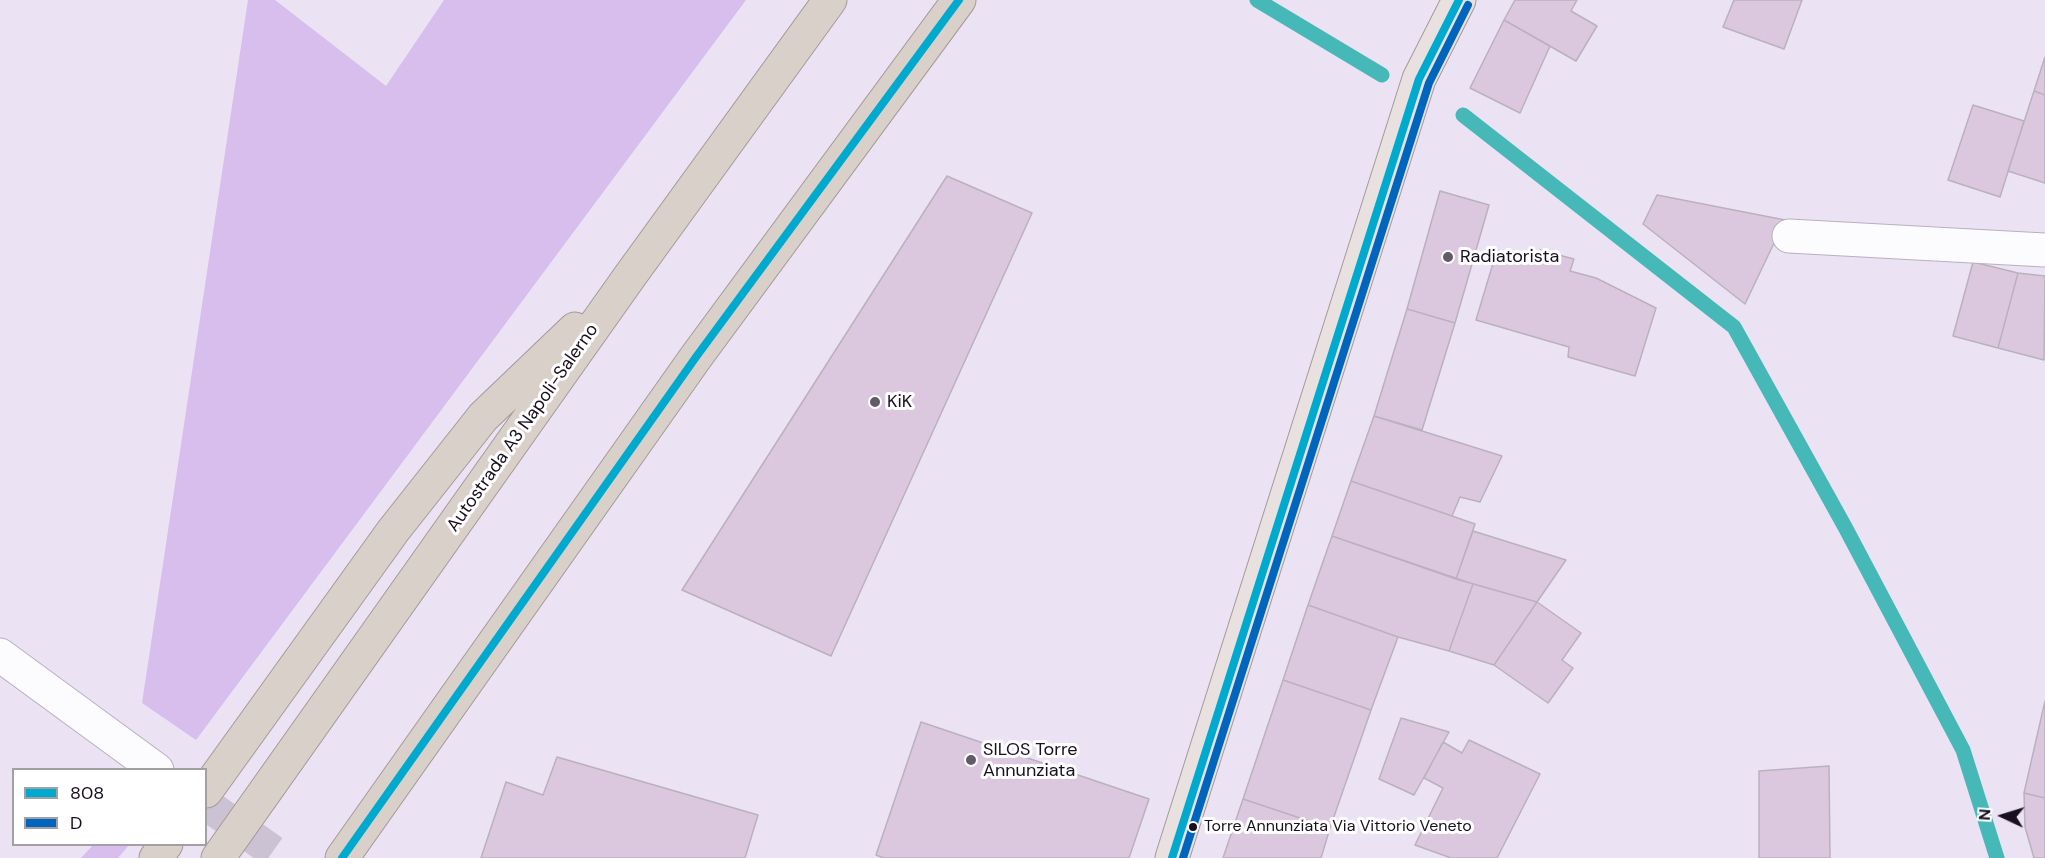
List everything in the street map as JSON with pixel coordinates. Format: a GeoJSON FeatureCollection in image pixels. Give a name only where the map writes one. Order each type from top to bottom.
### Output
{"type":"FeatureCollection","features":[{"type":"Feature","properties":{"kind":"highway","name":"Autostrada A3 Napoli-Salerno"},"geometry":{"type":"LineString","coordinates":[[218,858],[630,276],[830,0]]}},
{"type":"Feature","properties":{"kind":"highway"},"geometry":{"type":"LineString","coordinates":[[342,858],[689,367],[959,0]]}},
{"type":"Feature","properties":{"kind":"highway"},"geometry":{"type":"LineString","coordinates":[[207,790],[393,531],[483,417],[630,276]]}},
{"type":"Feature","properties":{"kind":"highway"},"geometry":{"type":"LineString","coordinates":[[356,858],[398,778]]}},
{"type":"Feature","properties":{"kind":"main road"},"geometry":{"type":"LineString","coordinates":[[1172,858],[1419,79],[1459,0]]}},
{"type":"Feature","properties":{"kind":"street"},"geometry":{"type":"LineString","coordinates":[[1789,236],[2045,250]]}},
{"type":"Feature","properties":{"kind":"street"},"geometry":{"type":"LineString","coordinates":[[0,655],[13,672],[155,768]]}},
{"type":"Feature","properties":{"kind":"shaded area"},"geometry":{"type":"Polygon","coordinates":[[[248,0],[275,0],[386,86],[444,0],[746,0],[196,740],[142,703],[248,0]]]}},
{"type":"Feature","properties":{"kind":"shaded area"},"geometry":{"type":"Polygon","coordinates":[[[92,846],[128,846],[118,858],[81,858],[92,846]]]}},
{"type":"Feature","properties":{"kind":"building"},"geometry":{"type":"Polygon","coordinates":[[[1515,0],[1577,0],[1571,11],[1597,26],[1576,61],[1504,20],[1515,0]]]}},
{"type":"Feature","properties":{"kind":"building"},"geometry":{"type":"Polygon","coordinates":[[[1734,0],[1802,0],[1784,49],[1723,27],[1734,0]]]}},
{"type":"Feature","properties":{"kind":"building"},"geometry":{"type":"Polygon","coordinates":[[[1504,20],[1550,46],[1520,113],[1470,88],[1504,20]]]}},
{"type":"Feature","properties":{"kind":"building"},"geometry":{"type":"Polygon","coordinates":[[[2045,57],[2045,95],[2034,91],[2045,57]]]}},
{"type":"Feature","properties":{"kind":"building"},"geometry":{"type":"Polygon","coordinates":[[[2034,91],[2045,95],[2045,183],[2008,171],[2034,91]]]}},
{"type":"Feature","properties":{"kind":"building"},"geometry":{"type":"Polygon","coordinates":[[[1973,105],[2024,121],[2000,197],[1948,180],[1973,105]]]}},
{"type":"Feature","properties":{"kind":"building","name":"KiK"},"geometry":{"type":"Polygon","coordinates":[[[947,176],[1032,213],[831,656],[682,590],[947,176]]]}},
{"type":"Feature","properties":{"kind":"building"},"geometry":{"type":"Polygon","coordinates":[[[1440,191],[1489,205],[1455,323],[1407,309],[1440,191]]]}},
{"type":"Feature","properties":{"kind":"building"},"geometry":{"type":"Polygon","coordinates":[[[1657,195],[1785,220],[1745,304],[1643,224],[1657,195]]]}},
{"type":"Feature","properties":{"kind":"building"},"geometry":{"type":"Polygon","coordinates":[[[1497,250],[1537,261],[1540,250],[1574,259],[1570,271],[1596,278],[1656,308],[1635,376],[1568,357],[1569,347],[1476,320],[1497,250]]]}},
{"type":"Feature","properties":{"kind":"building"},"geometry":{"type":"Polygon","coordinates":[[[1973,262],[2018,273],[1998,348],[1953,336],[1973,262]]]}},
{"type":"Feature","properties":{"kind":"building"},"geometry":{"type":"Polygon","coordinates":[[[2018,273],[2045,276],[2044,360],[1998,348],[2018,273]]]}},
{"type":"Feature","properties":{"kind":"building"},"geometry":{"type":"Polygon","coordinates":[[[1407,309],[1455,323],[1422,430],[1374,416],[1407,309]]]}},
{"type":"Feature","properties":{"kind":"building"},"geometry":{"type":"Polygon","coordinates":[[[1374,416],[1502,456],[1480,502],[1460,497],[1452,516],[1351,481],[1374,416]]]}},
{"type":"Feature","properties":{"kind":"building"},"geometry":{"type":"Polygon","coordinates":[[[1351,481],[1475,524],[1456,579],[1332,536],[1351,481]]]}},
{"type":"Feature","properties":{"kind":"building"},"geometry":{"type":"Polygon","coordinates":[[[1473,531],[1566,560],[1537,602],[1456,579],[1473,531]]]}},
{"type":"Feature","properties":{"kind":"building"},"geometry":{"type":"Polygon","coordinates":[[[1332,536],[1473,584],[1449,651],[1398,637],[1308,605],[1332,536]]]}},
{"type":"Feature","properties":{"kind":"building"},"geometry":{"type":"Polygon","coordinates":[[[1473,584],[1537,602],[1494,665],[1449,651],[1473,584]]]}},
{"type":"Feature","properties":{"kind":"building"},"geometry":{"type":"Polygon","coordinates":[[[1537,602],[1581,633],[1562,660],[1573,668],[1548,703],[1494,665],[1537,602]]]}},
{"type":"Feature","properties":{"kind":"building"},"geometry":{"type":"Polygon","coordinates":[[[1308,605],[1398,637],[1371,710],[1283,680],[1308,605]]]}},
{"type":"Feature","properties":{"kind":"building"},"geometry":{"type":"Polygon","coordinates":[[[1283,680],[1371,710],[1330,828],[1243,799],[1283,680]]]}},
{"type":"Feature","properties":{"kind":"building"},"geometry":{"type":"Polygon","coordinates":[[[2045,701],[2045,798],[2024,793],[2045,701]]]}},
{"type":"Feature","properties":{"kind":"building"},"geometry":{"type":"Polygon","coordinates":[[[1401,718],[1449,732],[1414,795],[1379,779],[1401,718]]]}},
{"type":"Feature","properties":{"kind":"building","name":"SILOS Torre Annunziata"},"geometry":{"type":"Polygon","coordinates":[[[921,722],[1149,799],[1129,858],[884,858],[876,855],[921,722]]]}},
{"type":"Feature","properties":{"kind":"building"},"geometry":{"type":"Polygon","coordinates":[[[1469,740],[1540,774],[1497,858],[1451,858],[1415,845],[1443,788],[1424,778],[1443,742],[1462,753],[1469,740]]]}},
{"type":"Feature","properties":{"kind":"building"},"geometry":{"type":"Polygon","coordinates":[[[557,757],[758,815],[745,858],[481,858],[506,782],[543,795],[557,757]]]}},
{"type":"Feature","properties":{"kind":"building"},"geometry":{"type":"Polygon","coordinates":[[[1829,766],[1830,858],[1759,858],[1759,771],[1829,766]]]}},
{"type":"Feature","properties":{"kind":"building"},"geometry":{"type":"Polygon","coordinates":[[[2024,793],[2045,798],[2045,858],[2034,858],[2025,827],[2024,793]]]}},
{"type":"Feature","properties":{"kind":"building"},"geometry":{"type":"Polygon","coordinates":[[[1243,799],[1330,828],[1321,858],[1223,858],[1243,799]]]}},
{"type":"Feature","properties":{"kind":"waterway"},"geometry":{"type":"LineString","coordinates":[[1257,0],[1382,75]]}},
{"type":"Feature","properties":{"kind":"waterway"},"geometry":{"type":"LineString","coordinates":[[1463,115],[1734,327],[1845,527],[1963,750],[1997,858]]}},
{"type":"Feature","properties":{"kind":"tunnel"},"geometry":{"type":"LineString","coordinates":[[207,805],[282,858]]}},
{"type":"Feature","properties":{"kind":"transit line","name":"808"},"geometry":{"type":"LineString","coordinates":[[342,858],[696,357],[959,0]]}},
{"type":"Feature","properties":{"kind":"transit line","name":"808"},"geometry":{"type":"LineString","coordinates":[[1172,858],[1419,79],[1459,0]]}},
{"type":"Feature","properties":{"kind":"transit line","name":"D"},"geometry":{"type":"LineString","coordinates":[[1183,858],[1429,83],[1468,5]]}},
{"type":"Feature","properties":{"kind":"place","name":"Radiatorista"},"geometry":{"type":"Point","coordinates":[1448,257]}},
{"type":"Feature","properties":{"kind":"place","name":"KiK"},"geometry":{"type":"Point","coordinates":[875,402]}},
{"type":"Feature","properties":{"kind":"place","name":"SILOS Torre Annunziata"},"geometry":{"type":"Point","coordinates":[971,760]}},
{"type":"Feature","properties":{"kind":"place","name":"Torre Annunziata Via Vittorio Veneto"},"geometry":{"type":"Point","coordinates":[1193,827]}}]}
